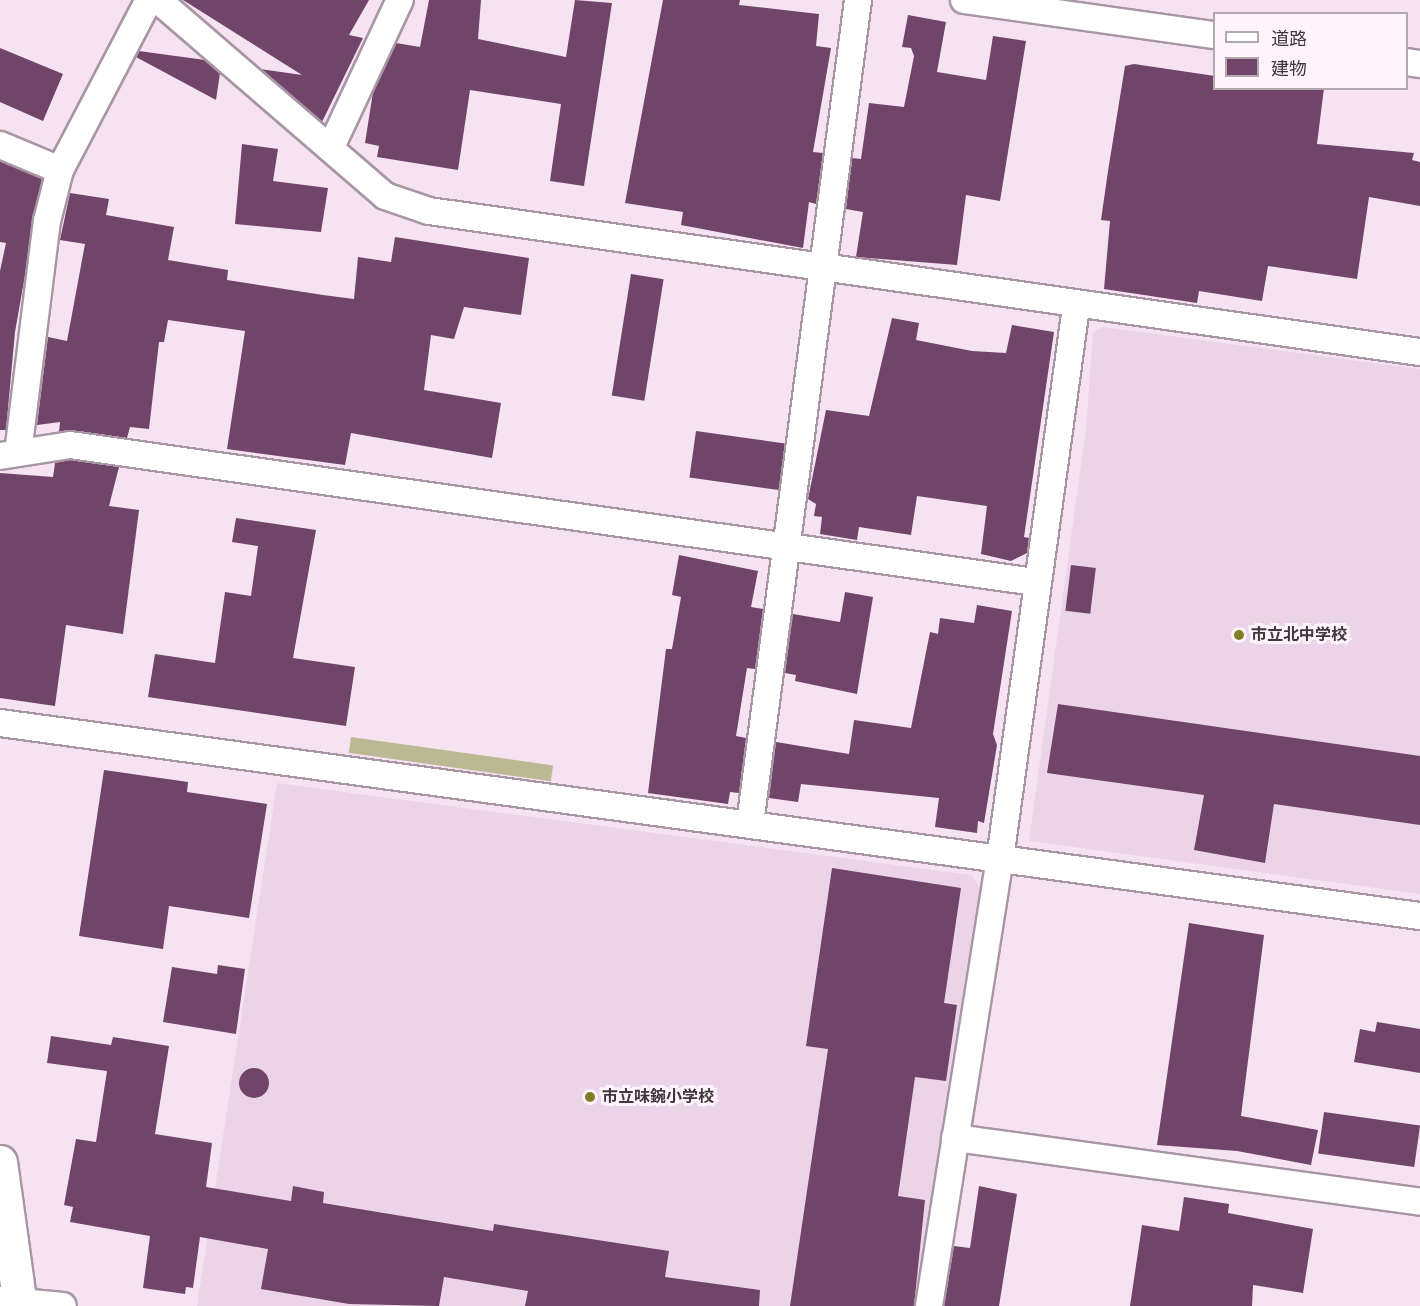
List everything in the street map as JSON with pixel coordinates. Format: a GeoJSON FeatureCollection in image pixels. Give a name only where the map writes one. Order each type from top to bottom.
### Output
{"type":"FeatureCollection","features":[{"type":"Feature","properties":{"kind":"main road"},"geometry":{"type":"LineString","coordinates":[[0,1162],[13,1303]]}},
{"type":"Feature","properties":{"kind":"street"},"geometry":{"type":"LineString","coordinates":[[149,0],[60,170],[47,221],[9,454],[70,445],[1035,582]]}},
{"type":"Feature","properties":{"kind":"street"},"geometry":{"type":"LineString","coordinates":[[158,0],[332,147],[385,196],[429,211],[1076,307],[1420,352]]}},
{"type":"Feature","properties":{"kind":"street"},"geometry":{"type":"LineString","coordinates":[[332,147],[400,0]]}},
{"type":"Feature","properties":{"kind":"street"},"geometry":{"type":"LineString","coordinates":[[750,824],[826,270],[858,0]]}},
{"type":"Feature","properties":{"kind":"street"},"geometry":{"type":"LineString","coordinates":[[964,0],[1213,35]]}},
{"type":"Feature","properties":{"kind":"street"},"geometry":{"type":"LineString","coordinates":[[0,145],[60,170]]}},
{"type":"Feature","properties":{"kind":"street"},"geometry":{"type":"LineString","coordinates":[[929,1306],[1000,859],[1035,582],[1076,307]]}},
{"type":"Feature","properties":{"kind":"street"},"geometry":{"type":"LineString","coordinates":[[0,723],[1420,916]]}},
{"type":"Feature","properties":{"kind":"street"},"geometry":{"type":"LineString","coordinates":[[955,1138],[1420,1202]]}},
{"type":"Feature","properties":{"kind":"street"},"geometry":{"type":"LineString","coordinates":[[13,1303],[63,1306]]}},
{"type":"Feature","properties":{"kind":"shaded area","name":"市立北中学校"},"geometry":{"type":"Polygon","coordinates":[[[1103,327],[1420,369],[1420,894],[1029,841],[1086,429],[1093,332],[1103,327]]]}},
{"type":"Feature","properties":{"kind":"shaded area"},"geometry":{"type":"Polygon","coordinates":[[[351,737],[553,765],[551,781],[349,753],[351,737]]]}},
{"type":"Feature","properties":{"kind":"shaded area","name":"市立味鋺小学校"},"geometry":{"type":"Polygon","coordinates":[[[277,783],[971,875],[980,887],[921,1306],[197,1306],[277,783]]]}},
{"type":"Feature","properties":{"kind":"building"},"geometry":{"type":"Polygon","coordinates":[[[183,0],[369,0],[349,35],[363,38],[322,122],[260,69],[302,75],[183,0]]]}},
{"type":"Feature","properties":{"kind":"building"},"geometry":{"type":"Polygon","coordinates":[[[429,0],[481,0],[478,39],[566,57],[575,0],[612,3],[584,186],[550,181],[561,104],[470,90],[458,170],[377,157],[379,146],[365,143],[373,92],[396,43],[420,47],[429,0]]]}},
{"type":"Feature","properties":{"kind":"building"},"geometry":{"type":"Polygon","coordinates":[[[663,0],[740,0],[739,5],[819,14],[816,46],[831,48],[813,152],[823,153],[816,204],[809,202],[803,248],[681,225],[683,212],[625,203],[663,0]]]}},
{"type":"Feature","properties":{"kind":"building"},"geometry":{"type":"Polygon","coordinates":[[[908,15],[946,22],[937,72],[986,80],[993,36],[1026,41],[1000,201],[966,195],[957,265],[856,257],[863,212],[846,209],[852,158],[861,159],[869,103],[904,107],[914,56],[911,48],[902,47],[908,15]]]}},
{"type":"Feature","properties":{"kind":"building"},"geometry":{"type":"Polygon","coordinates":[[[0,48],[63,74],[43,121],[0,102],[0,48]]]}},
{"type":"Feature","properties":{"kind":"building"},"geometry":{"type":"Polygon","coordinates":[[[139,51],[205,60],[220,73],[216,100],[136,57],[139,51]]]}},
{"type":"Feature","properties":{"kind":"building"},"geometry":{"type":"Polygon","coordinates":[[[1134,64],[1213,76],[1213,90],[1324,90],[1317,144],[1414,153],[1412,160],[1420,162],[1420,206],[1369,197],[1357,279],[1268,266],[1262,301],[1199,291],[1197,303],[1104,289],[1110,221],[1101,220],[1125,66],[1134,64]]]}},
{"type":"Feature","properties":{"kind":"building"},"geometry":{"type":"Polygon","coordinates":[[[242,144],[278,149],[273,181],[328,188],[321,232],[235,224],[242,144]]]}},
{"type":"Feature","properties":{"kind":"building"},"geometry":{"type":"Polygon","coordinates":[[[0,161],[42,179],[15,332],[6,430],[0,430],[0,271],[6,243],[0,242],[0,161]]]}},
{"type":"Feature","properties":{"kind":"building"},"geometry":{"type":"Polygon","coordinates":[[[70,193],[109,199],[106,215],[174,227],[168,260],[228,270],[227,280],[323,295],[354,299],[358,257],[391,262],[395,237],[529,258],[521,315],[464,307],[454,339],[431,335],[424,390],[501,403],[492,458],[351,433],[345,465],[227,449],[245,331],[168,320],[164,342],[159,342],[149,429],[130,427],[127,438],[59,432],[60,422],[37,425],[48,337],[67,341],[85,244],[60,240],[70,193]]]}},
{"type":"Feature","properties":{"kind":"building"},"geometry":{"type":"Polygon","coordinates":[[[631,274],[664,279],[644,401],[612,395],[631,274]]]}},
{"type":"Feature","properties":{"kind":"building"},"geometry":{"type":"Polygon","coordinates":[[[892,318],[919,323],[916,340],[972,351],[1006,353],[1012,325],[1054,332],[1024,537],[1029,538],[1027,553],[1011,561],[981,554],[987,506],[917,496],[911,535],[859,527],[857,540],[820,534],[822,517],[814,516],[816,504],[808,499],[826,410],[869,416],[892,318]]]}},
{"type":"Feature","properties":{"kind":"building"},"geometry":{"type":"Polygon","coordinates":[[[696,431],[785,444],[779,490],[689,478],[696,431]]]}},
{"type":"Feature","properties":{"kind":"building"},"geometry":{"type":"Polygon","coordinates":[[[70,460],[119,467],[109,506],[139,510],[123,634],[66,625],[55,706],[0,698],[0,473],[53,477],[55,463],[70,460]]]}},
{"type":"Feature","properties":{"kind":"building"},"geometry":{"type":"Polygon","coordinates":[[[236,518],[316,530],[293,658],[355,667],[346,726],[148,697],[155,654],[215,663],[225,592],[251,596],[258,546],[232,542],[236,518]]]}},
{"type":"Feature","properties":{"kind":"building"},"geometry":{"type":"Polygon","coordinates":[[[679,555],[758,571],[751,607],[763,609],[755,669],[747,668],[736,736],[746,738],[739,793],[730,792],[728,804],[648,793],[666,649],[672,649],[681,597],[672,595],[679,555]]]}},
{"type":"Feature","properties":{"kind":"building"},"geometry":{"type":"Polygon","coordinates":[[[1071,565],[1096,568],[1090,614],[1065,611],[1071,565]]]}},
{"type":"Feature","properties":{"kind":"building"},"geometry":{"type":"Polygon","coordinates":[[[845,592],[873,597],[857,694],[795,681],[796,675],[785,673],[793,614],[840,622],[845,592]]]}},
{"type":"Feature","properties":{"kind":"building"},"geometry":{"type":"Polygon","coordinates":[[[977,605],[1012,611],[993,734],[997,745],[984,823],[978,821],[977,833],[935,827],[939,798],[801,784],[798,802],[769,798],[776,742],[849,754],[854,720],[911,728],[930,632],[938,634],[940,618],[974,623],[977,605]]]}},
{"type":"Feature","properties":{"kind":"building"},"geometry":{"type":"Polygon","coordinates":[[[1058,704],[1420,756],[1420,825],[1274,804],[1265,863],[1194,850],[1204,795],[1047,773],[1058,704]]]}},
{"type":"Feature","properties":{"kind":"building"},"geometry":{"type":"Polygon","coordinates":[[[104,770],[188,782],[187,792],[267,804],[249,918],[169,906],[163,949],[79,936],[104,770]]]}},
{"type":"Feature","properties":{"kind":"building"},"geometry":{"type":"Polygon","coordinates":[[[832,868],[961,888],[944,1003],[957,1005],[946,1081],[915,1077],[898,1196],[925,1200],[914,1306],[790,1306],[828,1049],[806,1046],[832,868]]]}},
{"type":"Feature","properties":{"kind":"building"},"geometry":{"type":"Polygon","coordinates":[[[1189,923],[1264,935],[1241,1116],[1318,1130],[1311,1165],[1237,1151],[1157,1145],[1189,923]]]}},
{"type":"Feature","properties":{"kind":"building"},"geometry":{"type":"Polygon","coordinates":[[[218,965],[245,969],[236,1034],[163,1022],[172,967],[217,974],[218,965]]]}},
{"type":"Feature","properties":{"kind":"building"},"geometry":{"type":"Polygon","coordinates":[[[1377,1022],[1420,1029],[1420,1073],[1354,1062],[1360,1029],[1375,1032],[1377,1022]]]}},
{"type":"Feature","properties":{"kind":"building"},"geometry":{"type":"Polygon","coordinates":[[[51,1036],[111,1045],[113,1037],[169,1046],[155,1134],[212,1143],[206,1187],[291,1201],[293,1186],[324,1192],[323,1203],[493,1231],[494,1224],[669,1251],[665,1277],[760,1290],[759,1306],[525,1306],[528,1291],[444,1277],[439,1306],[349,1304],[261,1289],[268,1249],[200,1237],[193,1288],[186,1287],[185,1294],[143,1288],[150,1236],[70,1222],[73,1207],[64,1205],[76,1139],[96,1142],[107,1071],[47,1063],[51,1036]]]}},
{"type":"Feature","properties":{"kind":"building"},"geometry":{"type":"Polygon","coordinates":[[[254,1068],[260,1069],[268,1077],[268,1089],[260,1097],[254,1098],[248,1097],[240,1089],[239,1083],[240,1077],[248,1069],[254,1068]]]}},
{"type":"Feature","properties":{"kind":"building"},"geometry":{"type":"Polygon","coordinates":[[[1324,1112],[1420,1125],[1414,1167],[1318,1154],[1324,1112]]]}},
{"type":"Feature","properties":{"kind":"building"},"geometry":{"type":"Polygon","coordinates":[[[979,1186],[1017,1194],[999,1306],[944,1306],[954,1246],[970,1248],[979,1186]]]}},
{"type":"Feature","properties":{"kind":"building"},"geometry":{"type":"Polygon","coordinates":[[[1184,1197],[1229,1204],[1228,1213],[1313,1229],[1303,1293],[1253,1285],[1252,1306],[1130,1306],[1142,1225],[1179,1231],[1184,1197]]]}},
{"type":"Feature","properties":{"kind":"place","name":"市立北中学校"},"geometry":{"type":"Point","coordinates":[1239,635]}},
{"type":"Feature","properties":{"kind":"place","name":"市立味鋺小学校"},"geometry":{"type":"Point","coordinates":[590,1097]}}]}
